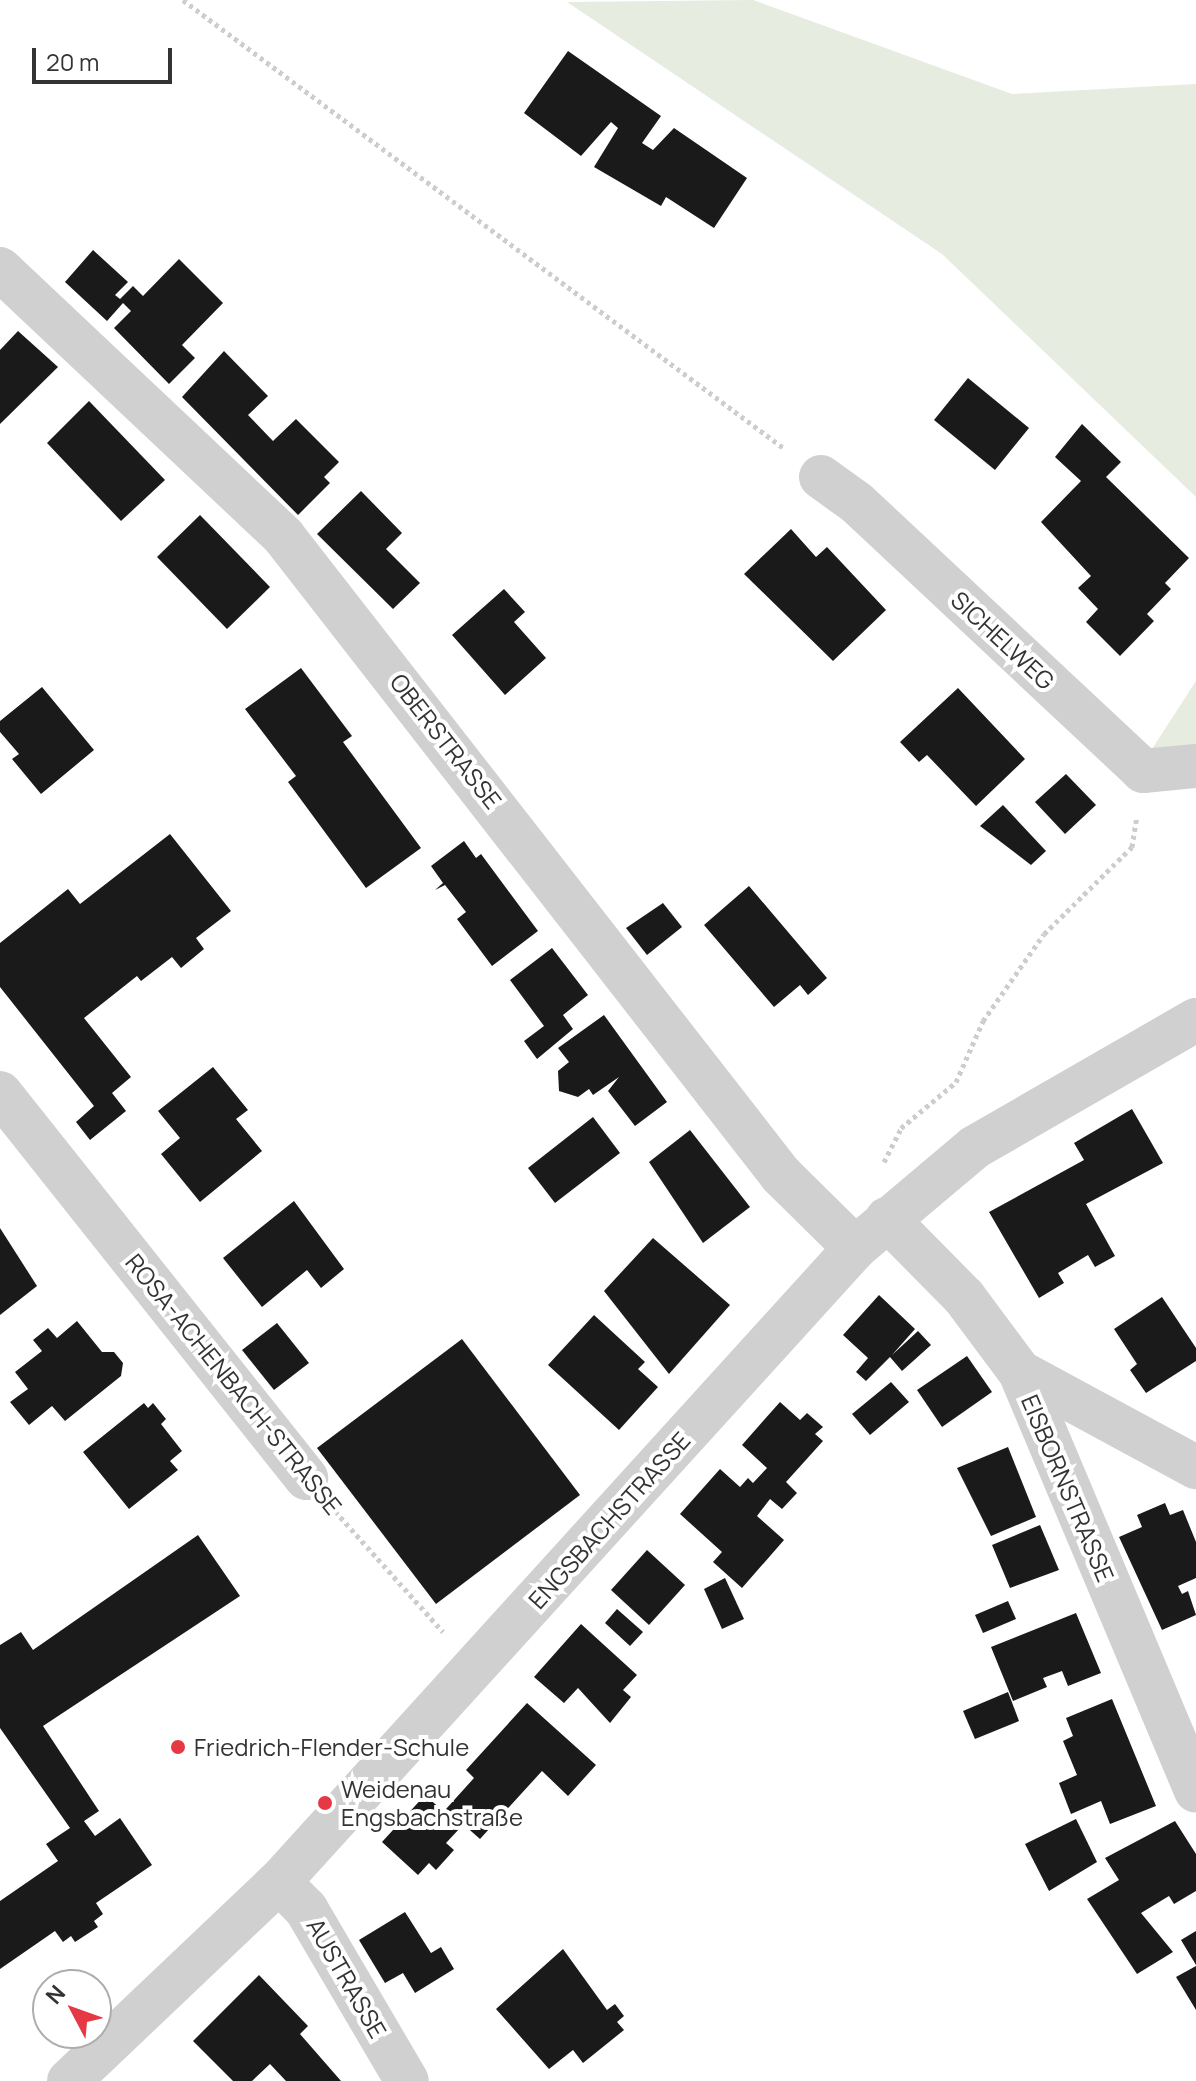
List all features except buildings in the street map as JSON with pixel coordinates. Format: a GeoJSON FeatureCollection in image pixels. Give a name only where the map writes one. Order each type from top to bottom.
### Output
{"type":"FeatureCollection","features":[{"type":"Feature","properties":{"kind":"street","name":"OBERSTRASSE"},"geometry":{"type":"LineString","coordinates":[[0,269],[284,537],[781,1175],[855,1248]]}},
{"type":"Feature","properties":{"kind":"street","name":"SICHELWEG"},"geometry":{"type":"LineString","coordinates":[[821,477],[857,503],[1143,771]]}},
{"type":"Feature","properties":{"kind":"street"},"geometry":{"type":"LineString","coordinates":[[1143,771],[1196,766]]}},
{"type":"Feature","properties":{"kind":"street","name":"ENGSBACHSTRASSE"},"geometry":{"type":"LineString","coordinates":[[69,2081],[279,1882],[476,1669],[855,1248],[975,1147],[1196,1020]]}},
{"type":"Feature","properties":{"kind":"street","name":"ROSA-ACHENBACH-STRASSE"},"geometry":{"type":"LineString","coordinates":[[0,1093],[306,1478]]}},
{"type":"Feature","properties":{"kind":"street","name":"EISBORNSTRASSE"},"geometry":{"type":"LineString","coordinates":[[887,1219],[964,1297],[1020,1372],[1196,1790]]}},
{"type":"Feature","properties":{"kind":"street"},"geometry":{"type":"LineString","coordinates":[[1020,1372],[1196,1467]]}},
{"type":"Feature","properties":{"kind":"street","name":"AUSTRASSE"},"geometry":{"type":"LineString","coordinates":[[279,1882],[306,1909],[407,2081]]}},
{"type":"Feature","properties":{"kind":"path"},"geometry":{"type":"LineString","coordinates":[[183,0],[482,218],[821,477]]}},
{"type":"Feature","properties":{"kind":"path"},"geometry":{"type":"LineString","coordinates":[[880,1169],[901,1128],[956,1082],[983,1021],[1044,934],[1132,847],[1143,771]]}},
{"type":"Feature","properties":{"kind":"path","name":"ROSA-ACHENBACH-STRASSE"},"geometry":{"type":"LineString","coordinates":[[306,1478],[476,1669]]}},
{"type":"Feature","properties":{"kind":"shaded area"},"geometry":{"type":"Polygon","coordinates":[[[753,0],[1012,94],[1196,84],[1196,497],[942,254],[567,2],[753,0]]]}},
{"type":"Feature","properties":{"kind":"shaded area"},"geometry":{"type":"Polygon","coordinates":[[[1196,681],[1196,749],[1152,749],[1196,681]]]}},
{"type":"Feature","properties":{"kind":"place","name":"Friedrich-Flender-Schule"},"geometry":{"type":"Point","coordinates":[178,1747]}},
{"type":"Feature","properties":{"kind":"place","name":"Weidenau Engsbachstraße"},"geometry":{"type":"Point","coordinates":[325,1803]}}]}
